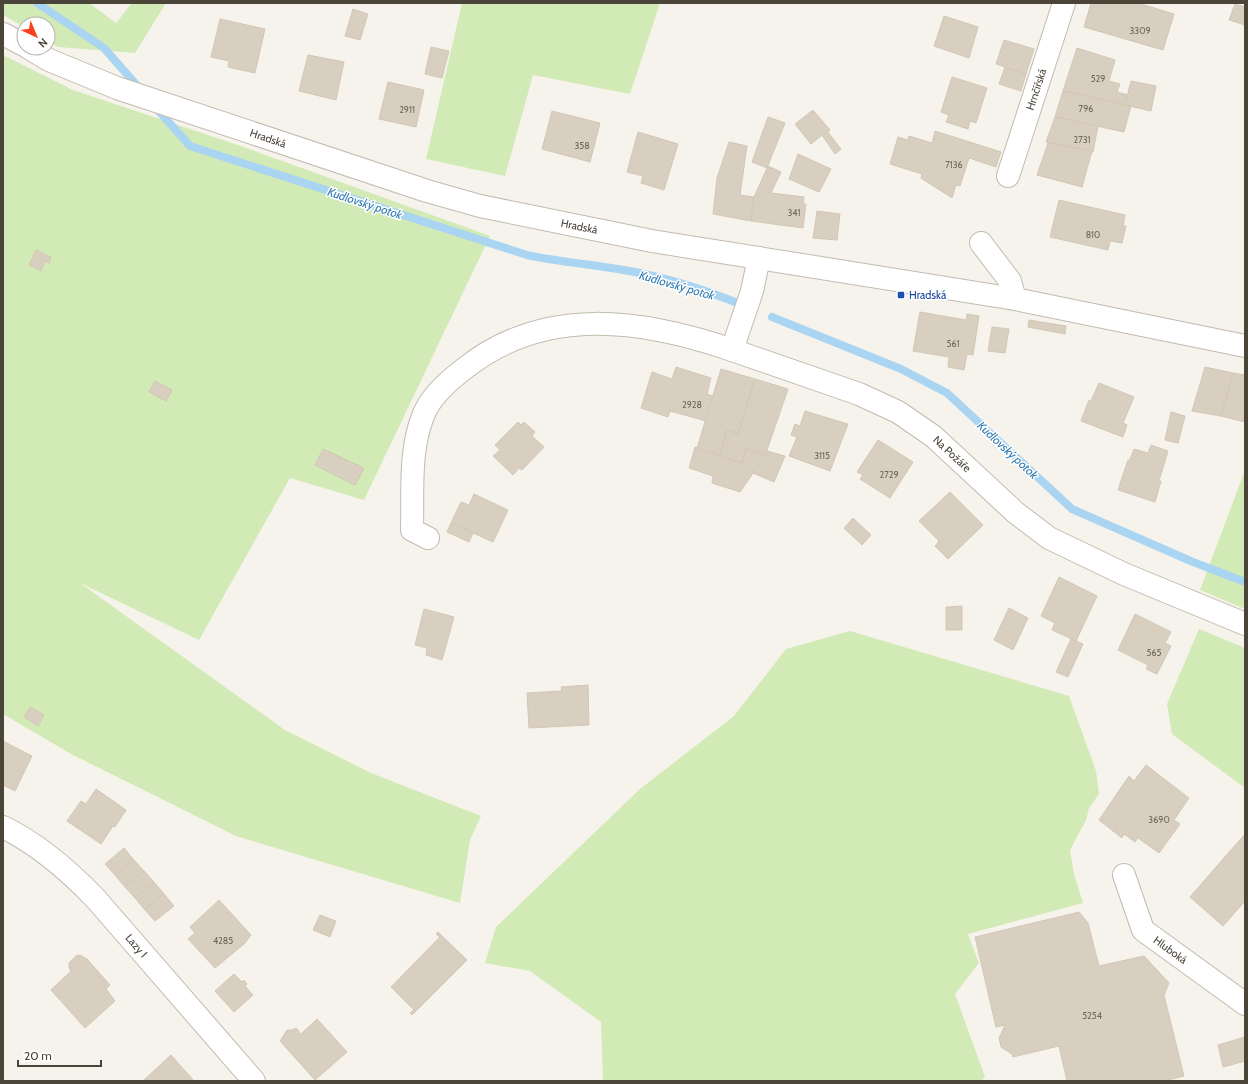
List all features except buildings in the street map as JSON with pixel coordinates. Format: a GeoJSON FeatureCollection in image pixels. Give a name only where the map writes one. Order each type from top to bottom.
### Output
{"type":"FeatureCollection","features":[{"type":"Feature","properties":{"kind":"street","name":"Hrnčířská"},"geometry":{"type":"LineString","coordinates":[[1008,176],[1064,3]]}},
{"type":"Feature","properties":{"kind":"street"},"geometry":{"type":"LineString","coordinates":[[3,34],[16,41]]}},
{"type":"Feature","properties":{"kind":"street","name":"Hradská"},"geometry":{"type":"LineString","coordinates":[[42,56],[117,88],[171,107],[420,189],[480,206],[652,241],[1015,299],[1245,346]]}},
{"type":"Feature","properties":{"kind":"street"},"geometry":{"type":"LineString","coordinates":[[981,243],[1010,281],[1015,299]]}},
{"type":"Feature","properties":{"kind":"street"},"geometry":{"type":"LineString","coordinates":[[732,350],[752,291],[759,258]]}},
{"type":"Feature","properties":{"kind":"street","name":"Na Požáře"},"geometry":{"type":"LineString","coordinates":[[428,538],[412,530],[414,453],[417,433],[423,414],[435,396],[451,379],[480,357],[520,336],[571,324],[601,323],[670,331],[692,336],[859,394],[898,412],[934,436],[1016,513],[1049,538],[1124,574],[1245,624]]}},
{"type":"Feature","properties":{"kind":"street","name":"Lazy I"},"geometry":{"type":"LineString","coordinates":[[3,827],[42,851],[70,873],[95,898],[254,1081]]}},
{"type":"Feature","properties":{"kind":"street","name":"Hluboká"},"geometry":{"type":"LineString","coordinates":[[1124,875],[1143,930],[1245,1004]]}},
{"type":"Feature","properties":{"kind":"green space"},"geometry":{"type":"Polygon","coordinates":[[[3,3],[89,3],[116,23],[132,3],[166,3],[135,53],[58,47],[56,46],[56,16],[16,16],[16,22],[3,15],[3,3]]]}},
{"type":"Feature","properties":{"kind":"green space"},"geometry":{"type":"Polygon","coordinates":[[[462,3],[660,3],[630,94],[533,75],[505,176],[426,159],[462,3]]]}},
{"type":"Feature","properties":{"kind":"green space"},"geometry":{"type":"Polygon","coordinates":[[[3,55],[73,90],[235,144],[490,236],[364,500],[290,478],[199,640],[80,583],[285,730],[371,773],[481,816],[470,840],[460,903],[236,836],[71,754],[3,714],[3,55]]]}},
{"type":"Feature","properties":{"kind":"green space"},"geometry":{"type":"Polygon","coordinates":[[[1245,470],[1245,609],[1200,590],[1245,470]]]}},
{"type":"Feature","properties":{"kind":"green space"},"geometry":{"type":"Polygon","coordinates":[[[1199,629],[1245,648],[1245,788],[1172,734],[1167,704],[1199,629]]]}},
{"type":"Feature","properties":{"kind":"green space"},"geometry":{"type":"Polygon","coordinates":[[[850,631],[1069,696],[1096,771],[1099,794],[1089,808],[1086,820],[1070,850],[1074,874],[1083,903],[968,934],[979,963],[955,994],[985,1077],[981,1081],[603,1081],[601,1022],[530,971],[485,963],[496,927],[640,789],[734,716],[786,649],[850,631]]]}},
{"type":"Feature","properties":{"kind":"waterway","name":"Kudlovský potok"},"geometry":{"type":"LineString","coordinates":[[37,3],[104,48],[140,89]]}},
{"type":"Feature","properties":{"kind":"waterway","name":"Kudlovský potok"},"geometry":{"type":"LineString","coordinates":[[155,107],[190,146],[527,255],[655,276],[700,289],[745,306]]}},
{"type":"Feature","properties":{"kind":"waterway","name":"Kudlovský potok"},"geometry":{"type":"LineString","coordinates":[[772,317],[901,369],[947,393],[1072,509],[1193,562],[1245,582]]}},
{"type":"Feature","properties":{"kind":"place","name":"Hradská"},"geometry":{"type":"Point","coordinates":[901,295]}}]}
